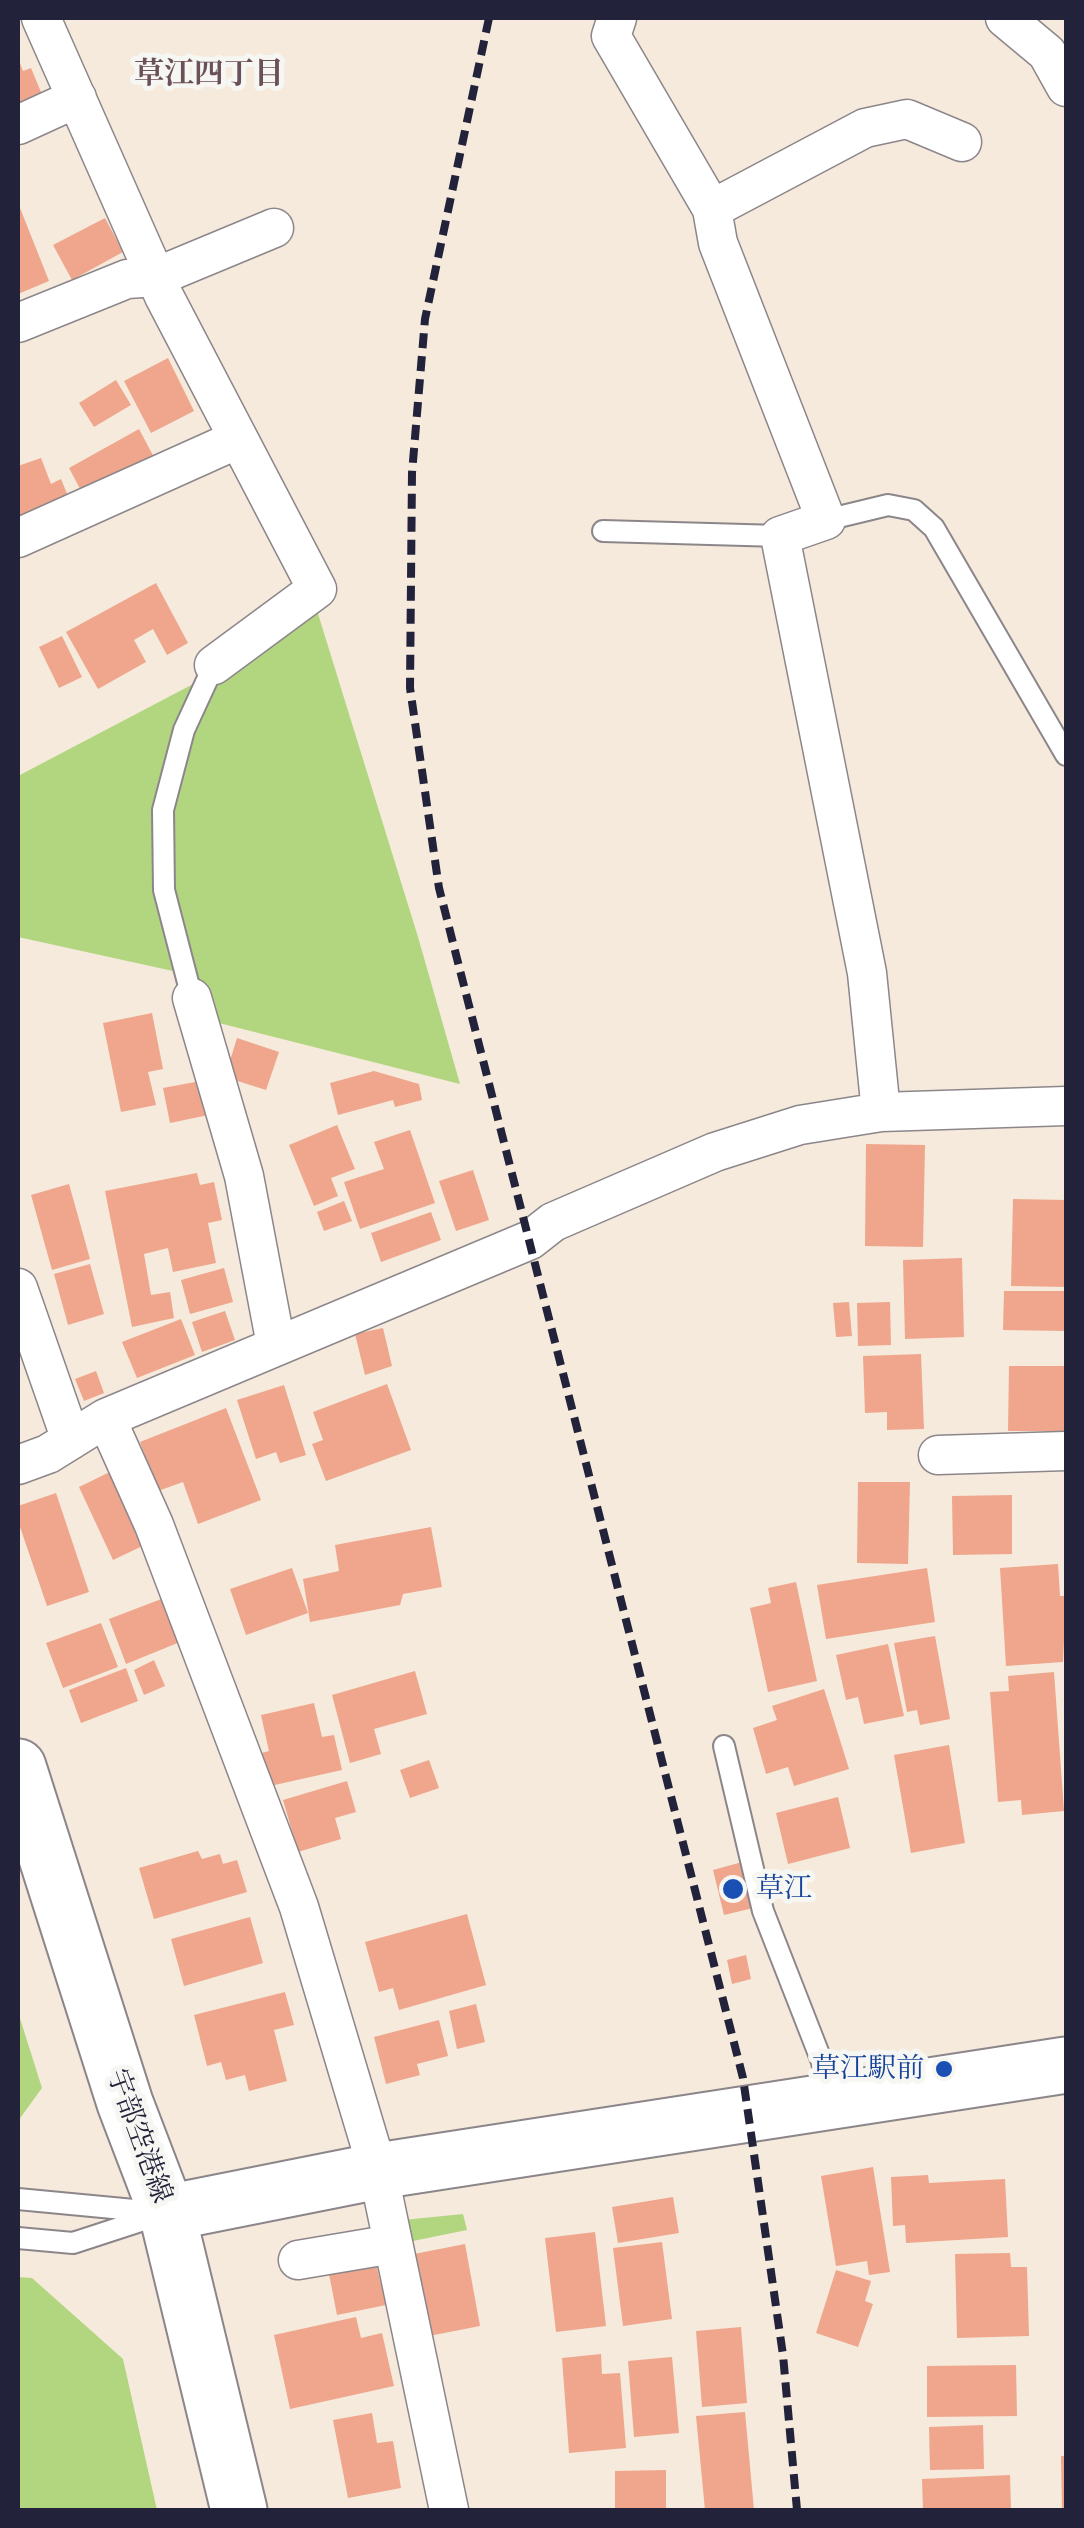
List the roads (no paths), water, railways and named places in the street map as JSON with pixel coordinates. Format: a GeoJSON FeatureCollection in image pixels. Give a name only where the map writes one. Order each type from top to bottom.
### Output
{"type":"FeatureCollection","features":[{"type":"Feature","properties":{"kind":"street"},"geometry":{"type":"LineString","coordinates":[[42,18],[156,277],[236,440],[317,590],[214,666]]}},
{"type":"Feature","properties":{"kind":"street"},"geometry":{"type":"LineString","coordinates":[[618,18],[612,36],[712,209],[718,244],[826,520],[780,536],[867,973],[881,1112]]}},
{"type":"Feature","properties":{"kind":"street"},"geometry":{"type":"LineString","coordinates":[[1005,18],[1047,53],[1066,87]]}},
{"type":"Feature","properties":{"kind":"street"},"geometry":{"type":"LineString","coordinates":[[18,125],[78,98]]}},
{"type":"Feature","properties":{"kind":"street"},"geometry":{"type":"LineString","coordinates":[[712,209],[864,128],[907,120],[962,142]]}},
{"type":"Feature","properties":{"kind":"street"},"geometry":{"type":"LineString","coordinates":[[18,323],[126,279],[156,277],[274,228]]}},
{"type":"Feature","properties":{"kind":"street"},"geometry":{"type":"LineString","coordinates":[[18,538],[236,440]]}},
{"type":"Feature","properties":{"kind":"street"},"geometry":{"type":"LineString","coordinates":[[192,998],[244,1176],[276,1344]]}},
{"type":"Feature","properties":{"kind":"street"},"geometry":{"type":"LineString","coordinates":[[18,1465],[106,1418],[530,1240],[553,1222],[715,1152],[800,1125],[881,1112],[1066,1106]]}},
{"type":"Feature","properties":{"kind":"street"},"geometry":{"type":"LineString","coordinates":[[18,1288],[71,1440]]}},
{"type":"Feature","properties":{"kind":"street"},"geometry":{"type":"LineString","coordinates":[[106,1418],[154,1525],[299,1906],[378,2170],[449,2510]]}},
{"type":"Feature","properties":{"kind":"street"},"geometry":{"type":"LineString","coordinates":[[938,1455],[1066,1450]]}},
{"type":"Feature","properties":{"kind":"street","name":"宇部空港線"},"geometry":{"type":"LineString","coordinates":[[18,1767],[125,2104],[167,2213],[239,2510]]}},
{"type":"Feature","properties":{"kind":"street"},"geometry":{"type":"LineString","coordinates":[[167,2213],[378,2170],[1066,2065]]}},
{"type":"Feature","properties":{"kind":"street"},"geometry":{"type":"LineString","coordinates":[[298,2260],[393,2244]]}},
{"type":"Feature","properties":{"kind":"lane"},"geometry":{"type":"LineString","coordinates":[[826,520],[888,505],[914,510],[934,528],[1066,756]]}},
{"type":"Feature","properties":{"kind":"lane"},"geometry":{"type":"LineString","coordinates":[[604,531],[780,536]]}},
{"type":"Feature","properties":{"kind":"lane"},"geometry":{"type":"LineString","coordinates":[[192,998],[164,890],[163,810],[184,730],[214,666]]}},
{"type":"Feature","properties":{"kind":"lane"},"geometry":{"type":"LineString","coordinates":[[724,1746],[763,1911],[822,2062],[828,2103]]}},
{"type":"Feature","properties":{"kind":"lane"},"geometry":{"type":"LineString","coordinates":[[18,2199],[167,2213]]}},
{"type":"Feature","properties":{"kind":"lane"},"geometry":{"type":"LineString","coordinates":[[18,2238],[73,2243],[167,2213]]}},
{"type":"Feature","properties":{"kind":"railway"},"geometry":{"type":"LineString","coordinates":[[489,18],[425,319],[412,473],[410,688],[439,888],[743,2078],[783,2355],[797,2510]]}},
{"type":"Feature","properties":{"kind":"place","name":"草江"},"geometry":{"type":"Point","coordinates":[733,1889]}},
{"type":"Feature","properties":{"kind":"place","name":"草江駅前"},"geometry":{"type":"Point","coordinates":[944,2069]}},
{"type":"Feature","properties":{"kind":"district","name":"草江四丁目"},"geometry":{"type":"Point","coordinates":[209,74]}}]}
